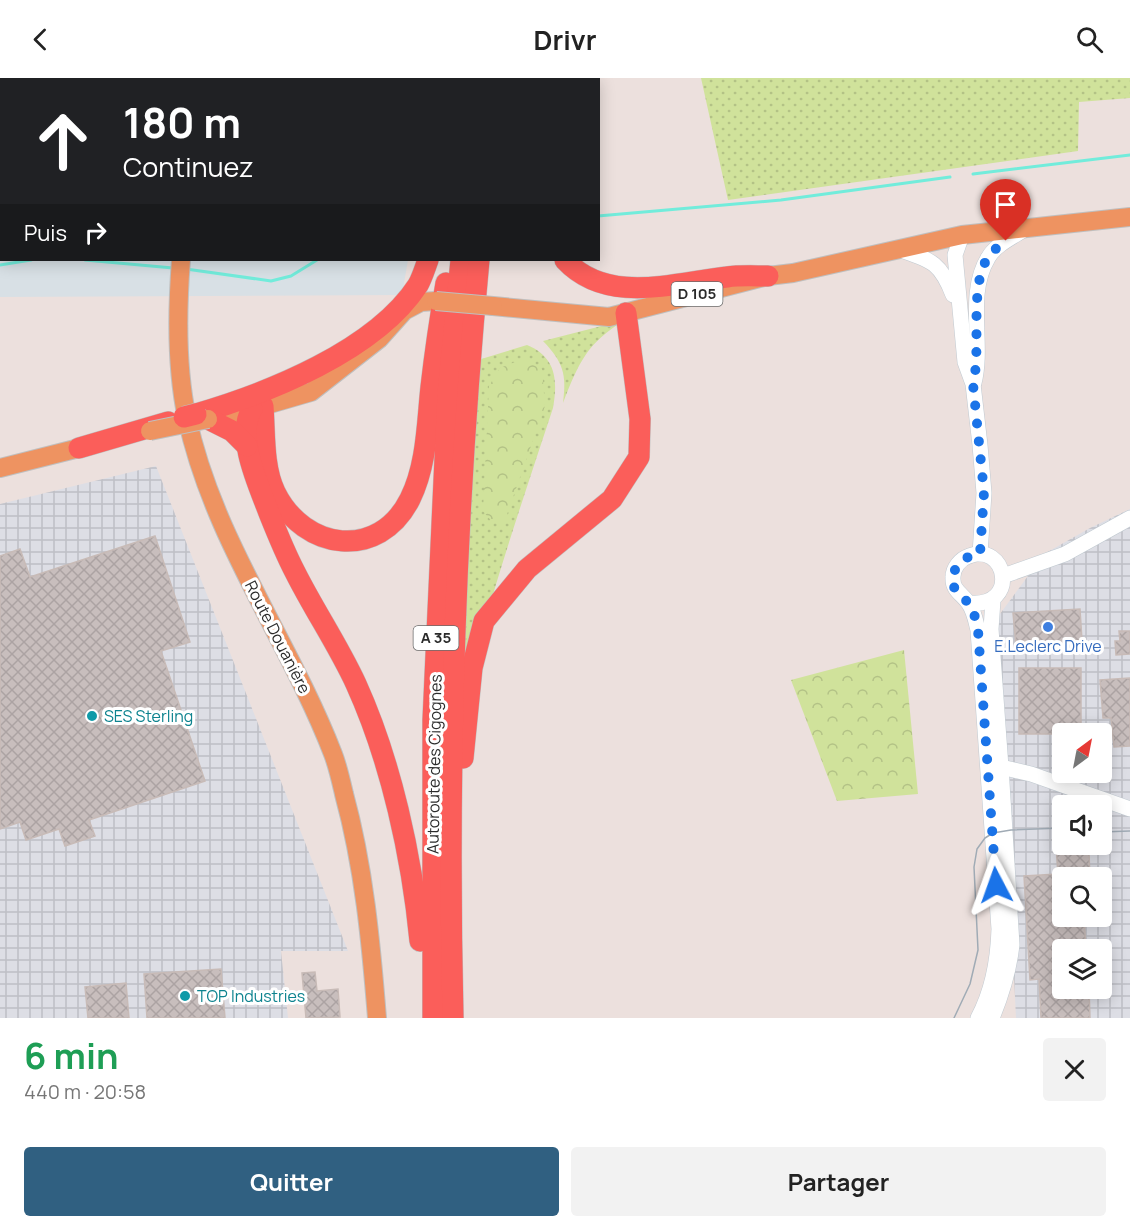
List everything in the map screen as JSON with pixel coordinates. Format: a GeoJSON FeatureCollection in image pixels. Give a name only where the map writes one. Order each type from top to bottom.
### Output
{"type":"FeatureCollection","features":[{"type":"Feature","properties":{"kind":"highway"},"geometry":{"type":"LineString","coordinates":[[79,448],[175,420],[202,417],[291,380],[352,347],[388,320],[418,284],[428,261]]}},
{"type":"Feature","properties":{"kind":"highway"},"geometry":{"type":"LineString","coordinates":[[432,1018],[425,995],[417,908],[410,868],[387,768],[356,685],[332,637],[294,571],[280,540],[260,489],[247,446],[245,428],[247,416],[258,408],[270,476],[275,491],[288,513],[314,534],[331,541],[357,540],[370,537],[389,527],[400,517],[411,498],[420,471],[449,261]]}},
{"type":"Feature","properties":{"kind":"highway","name":"Autoroute des Cigognes"},"geometry":{"type":"LineString","coordinates":[[432,1018],[433,720],[448,393],[461,261]]}},
{"type":"Feature","properties":{"kind":"highway","name":"Autoroute des Cigognes"},"geometry":{"type":"LineString","coordinates":[[453,1018],[450,903],[451,717],[466,393],[478,261]]}},
{"type":"Feature","properties":{"kind":"highway"},"geometry":{"type":"LineString","coordinates":[[566,261],[591,280],[609,285],[638,288],[730,276],[768,276]]}},
{"type":"Feature","properties":{"kind":"highway"},"geometry":{"type":"LineString","coordinates":[[450,903],[461,876],[464,747],[472,668],[484,621],[527,569],[612,499],[639,457],[640,419],[617,315]]}},
{"type":"Feature","properties":{"kind":"highway"},"geometry":{"type":"LineString","coordinates":[[202,417],[232,431],[247,446]]}},
{"type":"Feature","properties":{"kind":"main road","name":"D 105"},"geometry":{"type":"LineString","coordinates":[[617,315],[768,276],[793,273],[962,235],[1128,218]]}},
{"type":"Feature","properties":{"kind":"main road","name":"Route Douanière"},"geometry":{"type":"LineString","coordinates":[[181,261],[178,302],[180,364],[187,417],[212,498],[250,583],[312,704],[334,757],[354,829],[366,912],[377,1018]]}},
{"type":"Feature","properties":{"kind":"main road"},"geometry":{"type":"LineString","coordinates":[[0,468],[202,417],[258,408],[310,392],[379,339],[404,312],[422,302],[436,301],[617,315]]}},
{"type":"Feature","properties":{"kind":"street"},"geometry":{"type":"LineString","coordinates":[[973,384],[977,369],[976,308],[981,275],[988,256],[1027,228]]}},
{"type":"Feature","properties":{"kind":"street"},"geometry":{"type":"LineString","coordinates":[[962,235],[955,255],[965,362],[973,384],[984,492],[980,554]]}},
{"type":"Feature","properties":{"kind":"street"},"geometry":{"type":"LineString","coordinates":[[898,249],[926,259],[937,266],[946,276],[959,309]]}},
{"type":"Feature","properties":{"kind":"street"},"geometry":{"type":"LineString","coordinates":[[1003,576],[1065,554],[1130,518]]}},
{"type":"Feature","properties":{"kind":"street"},"geometry":{"type":"LineString","coordinates":[[978,1018],[993,980],[998,953],[999,929],[978,630],[969,603],[958,594],[953,578],[958,564],[964,558],[980,554],[996,561],[1003,576],[1001,589],[993,600],[991,629],[1012,945],[1009,968],[992,1018]]}},
{"type":"Feature","properties":{"kind":"street"},"geometry":{"type":"LineString","coordinates":[[969,603],[980,604],[993,600]]}},
{"type":"Feature","properties":{"kind":"street"},"geometry":{"type":"LineString","coordinates":[[1001,767],[1031,774],[1130,809]]}},
{"type":"Feature","properties":{"kind":"shaded area"},"geometry":{"type":"Polygon","coordinates":[[[0,261],[408,261],[402,295],[0,297],[0,261]]]}},
{"type":"Feature","properties":{"kind":"shaded area"},"geometry":{"type":"Polygon","coordinates":[[[156,466],[348,951],[281,951],[288,1018],[0,1018],[0,504],[156,466]]]}},
{"type":"Feature","properties":{"kind":"shaded area"},"geometry":{"type":"Polygon","coordinates":[[[1130,509],[1130,1018],[1016,1018],[997,618],[1044,554],[1130,509]]]}},
{"type":"Feature","properties":{"kind":"green space"},"geometry":{"type":"Polygon","coordinates":[[[701,78],[1130,78],[1130,98],[1079,102],[1078,151],[728,200],[701,78]]]}},
{"type":"Feature","properties":{"kind":"green space"},"geometry":{"type":"Polygon","coordinates":[[[625,320],[612,328],[586,355],[563,403],[562,369],[555,355],[543,341],[625,320]]]}},
{"type":"Feature","properties":{"kind":"green space"},"geometry":{"type":"Polygon","coordinates":[[[527,345],[544,356],[553,370],[555,388],[553,408],[491,601],[460,719],[478,360],[527,345]]]}},
{"type":"Feature","properties":{"kind":"green space"},"geometry":{"type":"Polygon","coordinates":[[[523,359],[542,369],[545,406],[504,523],[493,523],[483,511],[489,386],[500,368],[523,359]]]}},
{"type":"Feature","properties":{"kind":"green space"},"geometry":{"type":"Polygon","coordinates":[[[904,650],[918,794],[837,801],[791,680],[904,650]]]}},
{"type":"Feature","properties":{"kind":"building","name":"SES Sterling"},"geometry":{"type":"Polygon","coordinates":[[[155,536],[190,642],[161,651],[205,781],[89,820],[95,836],[65,846],[59,829],[26,840],[20,822],[0,829],[0,556],[20,549],[30,577],[155,536]]]}},
{"type":"Feature","properties":{"kind":"building","name":"E.Leclerc Drive"},"geometry":{"type":"Polygon","coordinates":[[[1080,609],[1082,641],[1016,645],[1013,613],[1080,609]]]}},
{"type":"Feature","properties":{"kind":"building"},"geometry":{"type":"Polygon","coordinates":[[[1119,631],[1130,631],[1130,654],[1116,655],[1115,641],[1120,641],[1119,631]]]}},
{"type":"Feature","properties":{"kind":"building"},"geometry":{"type":"Polygon","coordinates":[[[1019,668],[1081,668],[1081,723],[1052,723],[1052,734],[1019,734],[1019,668]]]}},
{"type":"Feature","properties":{"kind":"building"},"geometry":{"type":"Polygon","coordinates":[[[1130,678],[1130,746],[1114,747],[1111,718],[1103,718],[1100,680],[1130,678]]]}},
{"type":"Feature","properties":{"kind":"building"},"geometry":{"type":"Polygon","coordinates":[[[1057,855],[1089,855],[1090,867],[1058,867],[1057,855]]]}},
{"type":"Feature","properties":{"kind":"building"},"geometry":{"type":"Polygon","coordinates":[[[1052,874],[1052,927],[1085,927],[1085,939],[1052,939],[1052,999],[1089,999],[1090,1018],[1041,1018],[1039,979],[1030,980],[1024,876],[1052,874]]]}},
{"type":"Feature","properties":{"kind":"building","name":"TOP Industries"},"geometry":{"type":"Polygon","coordinates":[[[221,969],[225,1018],[147,1018],[144,974],[221,969]]]}},
{"type":"Feature","properties":{"kind":"building"},"geometry":{"type":"Polygon","coordinates":[[[315,972],[317,991],[338,989],[340,1017],[306,1018],[302,973],[315,972]]]}},
{"type":"Feature","properties":{"kind":"building"},"geometry":{"type":"Polygon","coordinates":[[[126,983],[129,1018],[88,1018],[85,987],[126,983]]]}},
{"type":"Feature","properties":{"kind":"waterway"},"geometry":{"type":"LineString","coordinates":[[973,174],[1130,155]]}},
{"type":"Feature","properties":{"kind":"waterway"},"geometry":{"type":"LineString","coordinates":[[600,216],[781,200],[950,177]]}},
{"type":"Feature","properties":{"kind":"waterway"},"geometry":{"type":"LineString","coordinates":[[0,265],[25,261]]}},
{"type":"Feature","properties":{"kind":"waterway"},"geometry":{"type":"LineString","coordinates":[[96,261],[173,268]]}},
{"type":"Feature","properties":{"kind":"waterway"},"geometry":{"type":"LineString","coordinates":[[186,269],[271,281],[291,276],[315,261]]}},
{"type":"Feature","properties":{"kind":"tram line"},"geometry":{"type":"LineString","coordinates":[[954,1018],[970,984],[978,950],[974,867],[977,849],[985,838],[993,833],[1052,828]]}},
{"type":"Feature","properties":{"kind":"tram line"},"geometry":{"type":"LineString","coordinates":[[1112,832],[1130,831]]}},
{"type":"Feature","properties":{"kind":"place","name":"E.Leclerc Drive"},"geometry":{"type":"Point","coordinates":[1048,627]}},
{"type":"Feature","properties":{"kind":"place","name":"SES Sterling"},"geometry":{"type":"Point","coordinates":[92,716]}},
{"type":"Feature","properties":{"kind":"place","name":"TOP Industries"},"geometry":{"type":"Point","coordinates":[185,996]}},
{"type":"Feature","properties":{"kind":"route"},"geometry":{"type":"LineString","coordinates":[[996,885],[978,630],[969,603],[958,594],[953,578],[955,569],[964,558],[980,554],[984,492],[973,384],[977,369],[976,308],[981,275],[988,256],[1006,241]]}}]}
